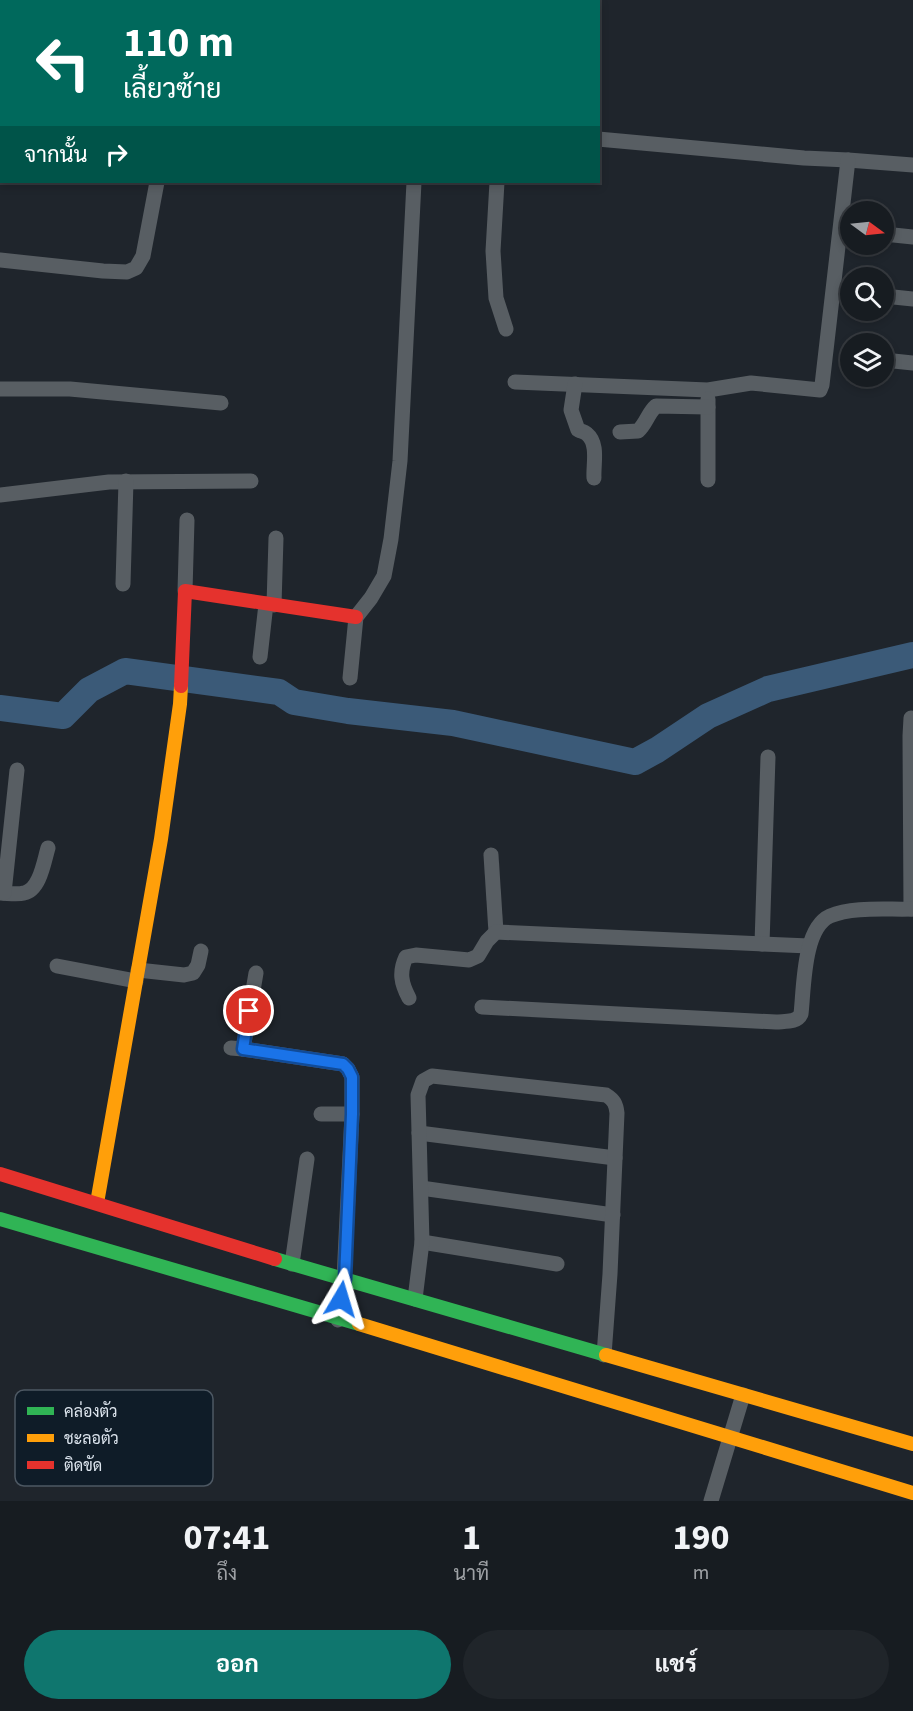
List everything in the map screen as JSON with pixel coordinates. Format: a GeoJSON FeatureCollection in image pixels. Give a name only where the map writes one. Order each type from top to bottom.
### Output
{"type":"FeatureCollection","features":[{"type":"Feature","properties":{"kind":"street"},"geometry":{"type":"LineString","coordinates":[[600,139],[804,158],[913,165]]}},
{"type":"Feature","properties":{"kind":"street"},"geometry":{"type":"LineString","coordinates":[[514,382],[708,390],[751,383],[817,391],[821,389],[848,160]]}},
{"type":"Feature","properties":{"kind":"street"},"geometry":{"type":"LineString","coordinates":[[0,260],[127,272],[136,267],[143,256],[157,183]]}},
{"type":"Feature","properties":{"kind":"street"},"geometry":{"type":"LineString","coordinates":[[350,678],[356,617],[384,576],[391,539],[400,461],[414,183]]}},
{"type":"Feature","properties":{"kind":"street"},"geometry":{"type":"LineString","coordinates":[[497,183],[493,251],[496,298],[506,329]]}},
{"type":"Feature","properties":{"kind":"street"},"geometry":{"type":"LineString","coordinates":[[894,235],[913,237]]}},
{"type":"Feature","properties":{"kind":"street"},"geometry":{"type":"LineString","coordinates":[[894,297],[913,299]]}},
{"type":"Feature","properties":{"kind":"street"},"geometry":{"type":"LineString","coordinates":[[894,361],[913,363]]}},
{"type":"Feature","properties":{"kind":"street"},"geometry":{"type":"LineString","coordinates":[[575,384],[572,410],[578,430],[588,434],[595,452],[594,478]]}},
{"type":"Feature","properties":{"kind":"street"},"geometry":{"type":"LineString","coordinates":[[0,389],[70,389],[221,403]]}},
{"type":"Feature","properties":{"kind":"street"},"geometry":{"type":"LineString","coordinates":[[708,390],[708,480]]}},
{"type":"Feature","properties":{"kind":"street"},"geometry":{"type":"LineString","coordinates":[[620,432],[638,431],[656,406],[708,407]]}},
{"type":"Feature","properties":{"kind":"street"},"geometry":{"type":"LineString","coordinates":[[0,495],[126,481],[251,481]]}},
{"type":"Feature","properties":{"kind":"street"},"geometry":{"type":"LineString","coordinates":[[123,584],[126,481]]}},
{"type":"Feature","properties":{"kind":"street"},"geometry":{"type":"LineString","coordinates":[[97,1203],[161,839],[180,704],[187,520]]}},
{"type":"Feature","properties":{"kind":"street"},"geometry":{"type":"LineString","coordinates":[[260,657],[270,604],[276,538]]}},
{"type":"Feature","properties":{"kind":"street"},"geometry":{"type":"LineString","coordinates":[[185,591],[356,617]]}},
{"type":"Feature","properties":{"kind":"street"},"geometry":{"type":"LineString","coordinates":[[482,1007],[776,1022],[799,1018],[809,946],[819,925],[828,916],[862,910],[912,909],[911,718]]}},
{"type":"Feature","properties":{"kind":"street"},"geometry":{"type":"LineString","coordinates":[[762,944],[768,757]]}},
{"type":"Feature","properties":{"kind":"street"},"geometry":{"type":"LineString","coordinates":[[17,770],[2,893],[24,893],[32,890],[38,880],[48,848]]}},
{"type":"Feature","properties":{"kind":"street"},"geometry":{"type":"LineString","coordinates":[[491,855],[496,932]]}},
{"type":"Feature","properties":{"kind":"street"},"geometry":{"type":"LineString","coordinates":[[409,998],[401,976],[402,965],[406,957],[416,955],[469,960],[478,957],[487,941],[496,932],[809,946]]}},
{"type":"Feature","properties":{"kind":"street"},"geometry":{"type":"LineString","coordinates":[[57,966],[137,975],[184,975],[193,973],[198,965],[201,951]]}},
{"type":"Feature","properties":{"kind":"street"},"geometry":{"type":"LineString","coordinates":[[256,973],[237,1048],[343,1064],[352,1077],[345,1279],[338,1320]]}},
{"type":"Feature","properties":{"kind":"street"},"geometry":{"type":"LineString","coordinates":[[415,1299],[422,1242],[418,1095],[423,1081],[432,1076],[606,1095],[612,1098],[616,1107],[613,1215],[604,1355]]}},
{"type":"Feature","properties":{"kind":"street"},"geometry":{"type":"LineString","coordinates":[[321,1114],[352,1114]]}},
{"type":"Feature","properties":{"kind":"street"},"geometry":{"type":"LineString","coordinates":[[419,1133],[615,1158]]}},
{"type":"Feature","properties":{"kind":"street"},"geometry":{"type":"LineString","coordinates":[[292,1264],[307,1159]]}},
{"type":"Feature","properties":{"kind":"street"},"geometry":{"type":"LineString","coordinates":[[0,1174],[292,1264],[913,1444]]}},
{"type":"Feature","properties":{"kind":"street"},"geometry":{"type":"LineString","coordinates":[[421,1188],[613,1215]]}},
{"type":"Feature","properties":{"kind":"street"},"geometry":{"type":"LineString","coordinates":[[0,1219],[913,1493]]}},
{"type":"Feature","properties":{"kind":"street"},"geometry":{"type":"LineString","coordinates":[[422,1242],[557,1264]]}},
{"type":"Feature","properties":{"kind":"street"},"geometry":{"type":"LineString","coordinates":[[711,1501],[743,1395]]}},
{"type":"Feature","properties":{"kind":"waterway"},"geometry":{"type":"LineString","coordinates":[[0,708],[63,716],[89,690],[125,671],[279,692],[294,702],[348,711],[453,723],[635,762],[708,716],[768,689],[913,655]]}},
{"type":"Feature","properties":{"kind":"traffic: fast"},"geometry":{"type":"LineString","coordinates":[[0,1219],[359,1324]]}},
{"type":"Feature","properties":{"kind":"traffic: fast"},"geometry":{"type":"LineString","coordinates":[[275,1259],[606,1355]]}},
{"type":"Feature","properties":{"kind":"traffic: slow"},"geometry":{"type":"LineString","coordinates":[[97,1203],[161,839],[181,686]]}},
{"type":"Feature","properties":{"kind":"traffic: slow"},"geometry":{"type":"LineString","coordinates":[[359,1324],[913,1493]]}},
{"type":"Feature","properties":{"kind":"traffic: slow"},"geometry":{"type":"LineString","coordinates":[[606,1355],[913,1444]]}},
{"type":"Feature","properties":{"kind":"traffic: jam"},"geometry":{"type":"LineString","coordinates":[[181,686],[185,591],[356,617]]}},
{"type":"Feature","properties":{"kind":"traffic: jam"},"geometry":{"type":"LineString","coordinates":[[0,1174],[275,1259]]}},
{"type":"Feature","properties":{"kind":"route"},"geometry":{"type":"LineString","coordinates":[[249,1011],[243,1049],[343,1064],[352,1077],[345,1279],[341,1299]]}}]}
